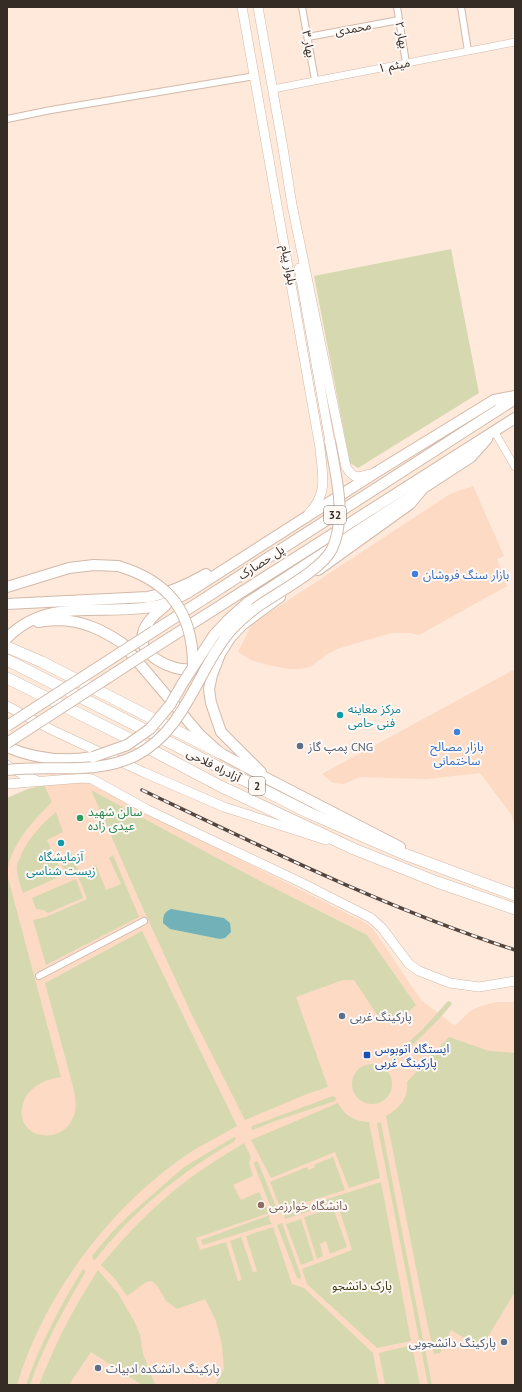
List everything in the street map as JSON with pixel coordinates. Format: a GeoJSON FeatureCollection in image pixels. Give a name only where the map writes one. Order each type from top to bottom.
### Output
{"type":"FeatureCollection","features":[{"type":"Feature","properties":{"kind":"highway"},"geometry":{"type":"LineString","coordinates":[[7,638],[23,624],[61,611],[130,609],[168,603],[189,592],[375,473],[494,400],[515,396]]}},
{"type":"Feature","properties":{"kind":"highway","name":"پل حصارک"},"geometry":{"type":"LineString","coordinates":[[7,726],[515,399]]}},
{"type":"Feature","properties":{"kind":"highway","name":"32"},"geometry":{"type":"LineString","coordinates":[[494,431],[515,418]]}},
{"type":"Feature","properties":{"kind":"highway"},"geometry":{"type":"LineString","coordinates":[[7,747],[22,754],[38,758],[70,760],[93,757],[127,745],[154,725],[170,705],[214,635],[247,603],[471,457],[494,431]]}},
{"type":"Feature","properties":{"kind":"highway","name":"پل حصارک"},"geometry":{"type":"LineString","coordinates":[[7,743],[494,431]]}},
{"type":"Feature","properties":{"kind":"highway"},"geometry":{"type":"LineString","coordinates":[[7,770],[34,768],[87,768],[106,766],[135,756],[155,743],[170,727],[189,700],[222,642],[239,622],[262,604],[320,564],[331,551],[336,536],[339,508],[338,488],[330,442]]}},
{"type":"Feature","properties":{"kind":"highway"},"geometry":{"type":"LineString","coordinates":[[270,780],[221,732],[211,703],[209,689],[212,675],[220,654],[230,638],[242,625],[410,504],[425,486]]}},
{"type":"Feature","properties":{"kind":"highway"},"geometry":{"type":"LineString","coordinates":[[7,587],[69,568],[94,565],[118,566],[138,572],[169,593],[185,618],[190,634],[193,657],[189,700]]}},
{"type":"Feature","properties":{"kind":"highway"},"geometry":{"type":"LineString","coordinates":[[7,604],[148,597],[182,587],[207,574],[224,570]]}},
{"type":"Feature","properties":{"kind":"highway"},"geometry":{"type":"LineString","coordinates":[[168,603],[145,626],[142,635],[143,642],[150,654],[167,665],[178,669],[190,669],[206,664],[220,654]]}},
{"type":"Feature","properties":{"kind":"highway"},"geometry":{"type":"LineString","coordinates":[[23,624],[60,620],[79,622],[97,628],[122,643],[192,725],[220,753]]}},
{"type":"Feature","properties":{"kind":"highway"},"geometry":{"type":"LineString","coordinates":[[7,647],[42,662],[436,865]]}},
{"type":"Feature","properties":{"kind":"highway","name":"آزادراه فلاحی"},"geometry":{"type":"LineString","coordinates":[[7,660],[307,812],[359,835],[515,895]]}},
{"type":"Feature","properties":{"kind":"highway","name":"آزادراه فلاحی"},"geometry":{"type":"LineString","coordinates":[[7,678],[148,748],[220,786],[354,849],[437,882],[515,909]]}},
{"type":"Feature","properties":{"kind":"main road","name":"بلوار پیام"},"geometry":{"type":"LineString","coordinates":[[242,7],[320,448],[322,492],[315,506],[304,518]]}},
{"type":"Feature","properties":{"kind":"main road","name":"بلوار پیام"},"geometry":{"type":"LineString","coordinates":[[258,7],[292,205],[346,467]]}},
{"type":"Feature","properties":{"kind":"main road"},"geometry":{"type":"LineString","coordinates":[[292,205],[294,242],[330,442]]}},
{"type":"Feature","properties":{"kind":"main road"},"geometry":{"type":"LineString","coordinates":[[320,448],[324,454],[332,456],[338,453],[342,446]]}},
{"type":"Feature","properties":{"kind":"main road"},"geometry":{"type":"LineString","coordinates":[[322,475],[326,468],[332,464],[340,464],[346,467],[354,476],[358,478],[375,473]]}},
{"type":"Feature","properties":{"kind":"main road"},"geometry":{"type":"LineString","coordinates":[[7,706],[54,731],[224,807],[354,849]]}},
{"type":"Feature","properties":{"kind":"main road"},"geometry":{"type":"LineString","coordinates":[[7,765],[25,776],[38,781]]}},
{"type":"Feature","properties":{"kind":"main road"},"geometry":{"type":"LineString","coordinates":[[7,784],[83,778],[92,779],[148,810],[300,882],[371,918],[382,928],[409,964],[419,971],[450,983],[479,987],[515,981]]}},
{"type":"Feature","properties":{"kind":"street","name":"بهار ۳"},"geometry":{"type":"LineString","coordinates":[[302,7],[315,80]]}},
{"type":"Feature","properties":{"kind":"street","name":"بهار ۲"},"geometry":{"type":"LineString","coordinates":[[397,7],[406,63]]}},
{"type":"Feature","properties":{"kind":"street"},"geometry":{"type":"LineString","coordinates":[[461,7],[468,51]]}},
{"type":"Feature","properties":{"kind":"street","name":"محمدی"},"geometry":{"type":"LineString","coordinates":[[308,37],[399,20]]}},
{"type":"Feature","properties":{"kind":"street","name":"میثم ۱"},"geometry":{"type":"LineString","coordinates":[[273,88],[515,42]]}},
{"type":"Feature","properties":{"kind":"street"},"geometry":{"type":"LineString","coordinates":[[7,119],[51,110],[255,76]]}},
{"type":"Feature","properties":{"kind":"street"},"geometry":{"type":"LineString","coordinates":[[494,431],[515,467]]}},
{"type":"Feature","properties":{"kind":"street"},"geometry":{"type":"LineString","coordinates":[[39,976],[144,921]]}},
{"type":"Feature","properties":{"kind":"shaded area","name":"بازار سنگ فروشان"},"geometry":{"type":"Polygon","coordinates":[[[473,486],[504,556],[497,559],[507,586],[419,635],[409,633],[391,633],[337,649],[310,667],[289,669],[268,665],[251,660],[238,652],[252,624],[450,494],[473,486]]]}},
{"type":"Feature","properties":{"kind":"shaded area","name":"بازار مصالح ساختمانی"},"geometry":{"type":"Polygon","coordinates":[[[515,669],[515,826],[511,814],[480,773],[427,779],[360,777],[344,784],[333,783],[322,774],[515,669]]]}},
{"type":"Feature","properties":{"kind":"shaded area","name":"دانشگاه خوارزمی"},"geometry":{"type":"Polygon","coordinates":[[[86,782],[364,922],[373,929],[421,1000],[455,1026],[470,1011],[481,1006],[497,1002],[515,1002],[515,1385],[7,1385],[7,798],[28,789],[44,785],[86,782]]]}},
{"type":"Feature","properties":{"kind":"green space"},"geometry":{"type":"Polygon","coordinates":[[[451,249],[479,393],[358,468],[350,463],[314,276],[451,249]]]}},
{"type":"Feature","properties":{"kind":"green space"},"geometry":{"type":"Polygon","coordinates":[[[44,785],[52,802],[30,825],[18,843],[9,863],[7,874],[7,798],[28,789],[44,785]]]}},
{"type":"Feature","properties":{"kind":"green space"},"geometry":{"type":"Polygon","coordinates":[[[91,790],[258,880],[367,935],[416,1005],[397,1022],[386,1022],[378,1016],[354,980],[343,980],[296,997],[328,1087],[307,1094],[245,1120],[190,1011],[91,790]]]}},
{"type":"Feature","properties":{"kind":"green space"},"geometry":{"type":"Polygon","coordinates":[[[56,812],[63,832],[47,840],[63,875],[23,893],[18,879],[18,862],[25,847],[33,836],[56,812]]]}},
{"type":"Feature","properties":{"kind":"green space"},"geometry":{"type":"Polygon","coordinates":[[[71,852],[78,869],[66,874],[58,857],[71,852]]]}},
{"type":"Feature","properties":{"kind":"green space"},"geometry":{"type":"Polygon","coordinates":[[[113,855],[139,917],[46,965],[33,920],[46,917],[87,899],[78,876],[96,865],[106,890],[121,884],[109,858],[113,855]]]}},
{"type":"Feature","properties":{"kind":"green space"},"geometry":{"type":"Polygon","coordinates":[[[7,874],[61,1077],[50,1079],[34,1087],[30,1091],[24,1101],[22,1114],[24,1124],[31,1131],[40,1135],[50,1135],[60,1132],[68,1126],[74,1115],[75,1109],[76,1102],[74,1090],[45,983],[142,931],[237,1126],[188,1154],[154,1179],[128,1203],[104,1230],[81,1258],[61,1288],[43,1320],[28,1352],[17,1385],[7,1385],[7,874]]]}},
{"type":"Feature","properties":{"kind":"green space"},"geometry":{"type":"Polygon","coordinates":[[[76,879],[83,898],[48,913],[43,910],[36,909],[32,898],[76,879]]]}},
{"type":"Feature","properties":{"kind":"green space"},"geometry":{"type":"Polygon","coordinates":[[[448,1001],[452,1004],[439,1019],[396,1061],[393,1060],[392,1057],[422,1030],[448,1001]]]}},
{"type":"Feature","properties":{"kind":"green space"},"geometry":{"type":"Polygon","coordinates":[[[449,1037],[489,1051],[515,1053],[515,1292],[481,1348],[451,1330],[440,1353],[434,1354],[386,1116],[395,1110],[405,1098],[407,1082],[449,1037]]]}},
{"type":"Feature","properties":{"kind":"green space"},"geometry":{"type":"Polygon","coordinates":[[[376,1064],[383,1067],[389,1073],[392,1084],[391,1092],[383,1101],[376,1104],[368,1104],[361,1101],[353,1092],[352,1080],[355,1073],[364,1065],[376,1064]]]}},
{"type":"Feature","properties":{"kind":"green space"},"geometry":{"type":"Polygon","coordinates":[[[333,1096],[336,1098],[335,1101],[253,1130],[251,1128],[252,1126],[333,1096]]]}},
{"type":"Feature","properties":{"kind":"green space"},"geometry":{"type":"Polygon","coordinates":[[[338,1103],[350,1117],[369,1122],[380,1178],[349,1188],[335,1152],[271,1178],[251,1140],[338,1103]]]}},
{"type":"Feature","properties":{"kind":"green space"},"geometry":{"type":"Polygon","coordinates":[[[378,1122],[381,1123],[432,1385],[428,1385],[377,1124],[378,1122]]]}},
{"type":"Feature","properties":{"kind":"green space"},"geometry":{"type":"Polygon","coordinates":[[[234,1137],[236,1138],[235,1141],[196,1165],[159,1193],[125,1225],[95,1260],[93,1259],[92,1256],[112,1232],[184,1167],[234,1137]]]}},
{"type":"Feature","properties":{"kind":"green space"},"geometry":{"type":"Polygon","coordinates":[[[244,1143],[251,1157],[249,1163],[253,1176],[233,1185],[241,1200],[259,1192],[269,1213],[196,1238],[200,1250],[226,1242],[238,1281],[242,1280],[230,1241],[241,1237],[253,1272],[257,1271],[246,1236],[273,1227],[292,1284],[304,1288],[373,1353],[379,1385],[215,1385],[224,1369],[222,1345],[216,1321],[205,1299],[177,1309],[166,1301],[158,1287],[152,1281],[146,1282],[127,1296],[114,1278],[101,1265],[154,1208],[181,1185],[244,1143]]]}},
{"type":"Feature","properties":{"kind":"green space"},"geometry":{"type":"Polygon","coordinates":[[[333,1157],[345,1190],[281,1210],[270,1182],[307,1167],[309,1170],[315,1167],[314,1165],[333,1157]]]}},
{"type":"Feature","properties":{"kind":"green space"},"geometry":{"type":"Polygon","coordinates":[[[255,1161],[258,1162],[277,1209],[272,1211],[254,1164],[255,1161]]]}},
{"type":"Feature","properties":{"kind":"green space","name":"پارک دانشجو"},"geometry":{"type":"Polygon","coordinates":[[[381,1182],[411,1341],[377,1348],[307,1284],[302,1269],[352,1250],[337,1202],[285,1219],[284,1213],[381,1182]]]}},
{"type":"Feature","properties":{"kind":"green space"},"geometry":{"type":"Polygon","coordinates":[[[333,1208],[347,1247],[330,1254],[326,1241],[320,1244],[323,1256],[317,1259],[304,1217],[333,1208]]]}},
{"type":"Feature","properties":{"kind":"green space"},"geometry":{"type":"Polygon","coordinates":[[[270,1215],[269,1220],[272,1224],[203,1245],[201,1240],[270,1215]]]}},
{"type":"Feature","properties":{"kind":"green space"},"geometry":{"type":"Polygon","coordinates":[[[301,1219],[314,1260],[301,1265],[286,1224],[301,1219]]]}},
{"type":"Feature","properties":{"kind":"green space"},"geometry":{"type":"Polygon","coordinates":[[[282,1223],[301,1276],[300,1279],[297,1278],[277,1225],[282,1223]]]}},
{"type":"Feature","properties":{"kind":"green space"},"geometry":{"type":"Polygon","coordinates":[[[83,1269],[86,1271],[48,1341],[30,1385],[26,1385],[51,1326],[83,1269]]]}},
{"type":"Feature","properties":{"kind":"green space"},"geometry":{"type":"Polygon","coordinates":[[[98,1270],[118,1293],[134,1321],[140,1335],[143,1354],[155,1385],[142,1385],[91,1352],[70,1383],[72,1385],[39,1385],[66,1326],[98,1270]]]}},
{"type":"Feature","properties":{"kind":"green space"},"geometry":{"type":"Polygon","coordinates":[[[412,1345],[420,1385],[385,1385],[379,1353],[412,1345]]]}},
{"type":"Feature","properties":{"kind":"water"},"geometry":{"type":"Polygon","coordinates":[[[171,909],[224,918],[230,923],[231,932],[225,938],[220,939],[170,929],[163,923],[163,921],[165,913],[171,909]]]}},
{"type":"Feature","properties":{"kind":"railway"},"geometry":{"type":"LineString","coordinates":[[142,790],[280,855],[372,896],[515,950]]}},
{"type":"Feature","properties":{"kind":"place","name":"بازار سنگ فروشان"},"geometry":{"type":"Point","coordinates":[415,574]}},
{"type":"Feature","properties":{"kind":"place","name":"مرکز معاینه فنی حامی"},"geometry":{"type":"Point","coordinates":[340,715]}},
{"type":"Feature","properties":{"kind":"place","name":"بازار مصالح ساختمانی"},"geometry":{"type":"Point","coordinates":[457,732]}},
{"type":"Feature","properties":{"kind":"place","name":"پمپ گاز CNG"},"geometry":{"type":"Point","coordinates":[300,746]}},
{"type":"Feature","properties":{"kind":"place","name":"سالن شهید عیدی زاده"},"geometry":{"type":"Point","coordinates":[80,818]}},
{"type":"Feature","properties":{"kind":"place","name":"آزمایشگاه زیست شناسی"},"geometry":{"type":"Point","coordinates":[61,843]}},
{"type":"Feature","properties":{"kind":"place","name":"پارکینگ غربی"},"geometry":{"type":"Point","coordinates":[342,1016]}},
{"type":"Feature","properties":{"kind":"place","name":"ایستگاه اتوبوس پارکینگ غربی"},"geometry":{"type":"Point","coordinates":[367,1055]}},
{"type":"Feature","properties":{"kind":"place","name":"دانشگاه خوارزمی"},"geometry":{"type":"Point","coordinates":[261,1205]}},
{"type":"Feature","properties":{"kind":"place","name":"پارکینگ دانشجویی"},"geometry":{"type":"Point","coordinates":[504,1342]}},
{"type":"Feature","properties":{"kind":"place","name":"پارکینگ دانشکده ادبیات"},"geometry":{"type":"Point","coordinates":[98,1368]}}]}
